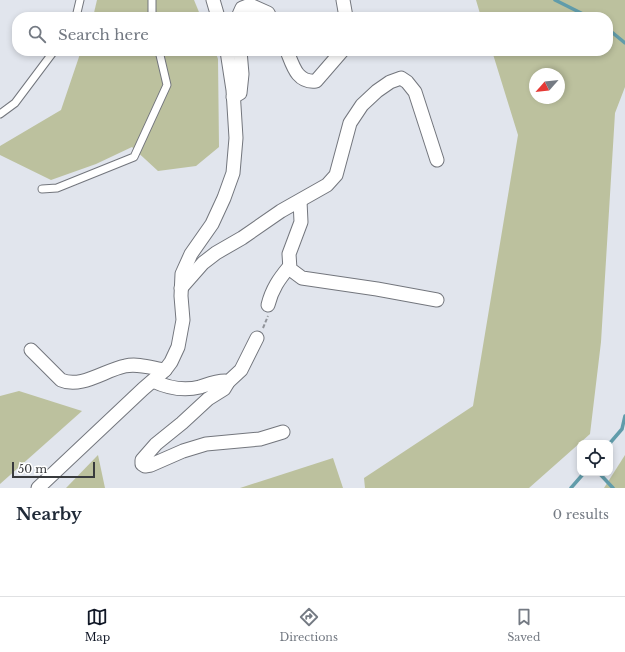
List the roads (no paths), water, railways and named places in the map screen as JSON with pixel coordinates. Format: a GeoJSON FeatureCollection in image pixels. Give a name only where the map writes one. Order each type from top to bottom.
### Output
{"type":"FeatureCollection","features":[{"type":"Feature","properties":{"kind":"street"},"geometry":{"type":"LineString","coordinates":[[213,0],[217,12]]}},
{"type":"Feature","properties":{"kind":"street"},"geometry":{"type":"LineString","coordinates":[[344,0],[345,12]]}},
{"type":"Feature","properties":{"kind":"street"},"geometry":{"type":"LineString","coordinates":[[240,12],[242,8],[250,5],[266,12]]}},
{"type":"Feature","properties":{"kind":"street"},"geometry":{"type":"LineString","coordinates":[[38,488],[165,370],[171,362],[178,347],[183,320],[181,296],[182,274],[191,254],[212,224],[233,173],[236,138],[233,97],[227,56]]}},
{"type":"Feature","properties":{"kind":"street"},"geometry":{"type":"LineString","coordinates":[[233,97],[240,93],[242,74],[240,56]]}},
{"type":"Feature","properties":{"kind":"street"},"geometry":{"type":"LineString","coordinates":[[289,56],[299,77],[308,82],[316,81],[338,56]]}},
{"type":"Feature","properties":{"kind":"street"},"geometry":{"type":"LineString","coordinates":[[181,288],[203,263],[216,253],[242,238],[281,211],[327,185],[336,175],[350,123],[362,105],[377,91],[398,78],[401,78],[407,82],[415,92],[437,160]]}},
{"type":"Feature","properties":{"kind":"street"},"geometry":{"type":"LineString","coordinates":[[300,200],[301,222],[289,254],[290,269],[302,278],[438,300]]}},
{"type":"Feature","properties":{"kind":"street"},"geometry":{"type":"LineString","coordinates":[[268,305],[271,293],[278,279],[290,266]]}},
{"type":"Feature","properties":{"kind":"street"},"geometry":{"type":"LineString","coordinates":[[257,338],[241,370],[227,383],[224,389],[208,399],[152,449],[142,460],[142,464],[145,466],[152,465],[183,451],[206,444],[233,443],[260,439],[283,432]]}},
{"type":"Feature","properties":{"kind":"street"},"geometry":{"type":"LineString","coordinates":[[31,350],[62,380],[66,381],[82,381],[125,366],[138,365],[165,370]]}},
{"type":"Feature","properties":{"kind":"street"},"geometry":{"type":"LineString","coordinates":[[153,381],[178,389],[198,387],[218,381],[225,381],[227,383]]}},
{"type":"Feature","properties":{"kind":"lane"},"geometry":{"type":"LineString","coordinates":[[77,12],[80,0]]}},
{"type":"Feature","properties":{"kind":"lane"},"geometry":{"type":"LineString","coordinates":[[152,0],[152,12]]}},
{"type":"Feature","properties":{"kind":"lane"},"geometry":{"type":"LineString","coordinates":[[0,114],[15,102],[50,56]]}},
{"type":"Feature","properties":{"kind":"lane"},"geometry":{"type":"LineString","coordinates":[[42,189],[57,188],[134,157],[167,85],[160,56]]}},
{"type":"Feature","properties":{"kind":"waterway"},"geometry":{"type":"LineString","coordinates":[[555,0],[579,12]]}},
{"type":"Feature","properties":{"kind":"waterway"},"geometry":{"type":"LineString","coordinates":[[613,33],[625,43]]}},
{"type":"Feature","properties":{"kind":"waterway"},"geometry":{"type":"LineString","coordinates":[[613,440],[622,429],[625,416]]}},
{"type":"Feature","properties":{"kind":"waterway"},"geometry":{"type":"LineString","coordinates":[[571,488],[581,476]]}},
{"type":"Feature","properties":{"kind":"waterway"},"geometry":{"type":"LineString","coordinates":[[602,476],[613,488]]}}]}
